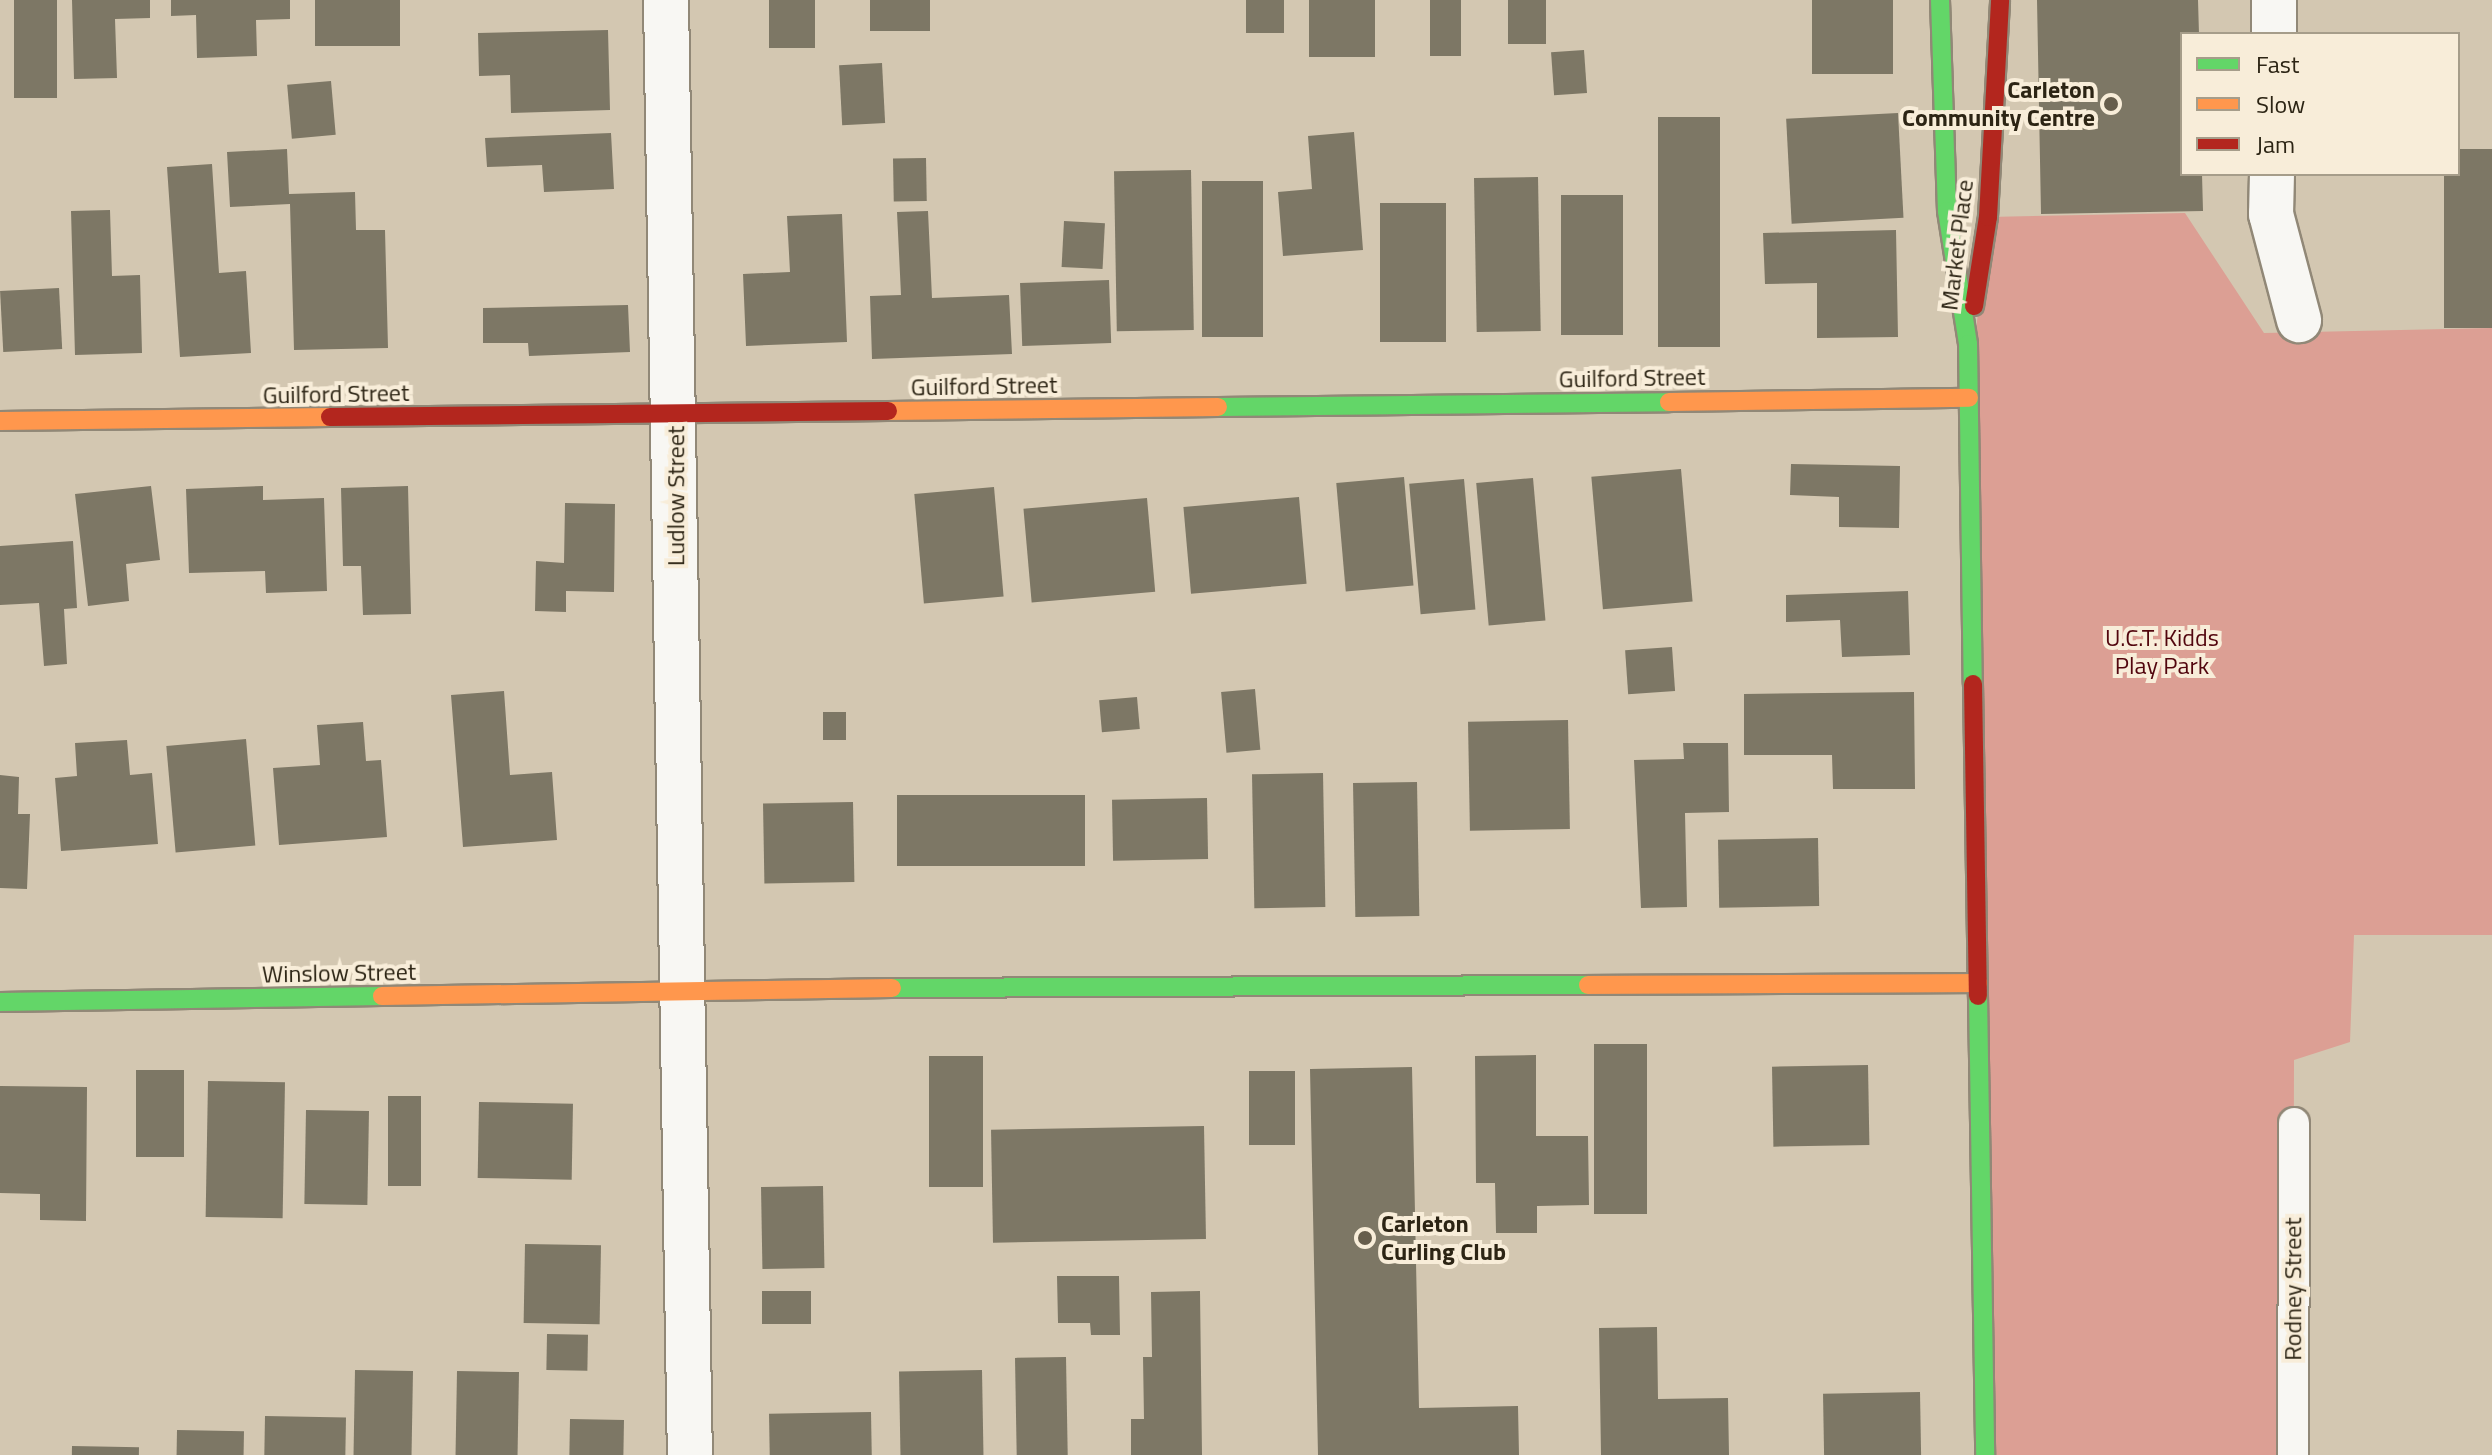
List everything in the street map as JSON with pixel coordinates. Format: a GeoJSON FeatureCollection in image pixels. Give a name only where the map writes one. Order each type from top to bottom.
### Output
{"type":"FeatureCollection","features":[{"type":"Feature","properties":{"kind":"street","name":"Ludlow Street"},"geometry":{"type":"LineString","coordinates":[[666,0],[675,414],[679,991],[690,1455]]}},
{"type":"Feature","properties":{"kind":"street","name":"Market Place"},"geometry":{"type":"LineString","coordinates":[[1940,0],[1947,211],[1968,344]]}},
{"type":"Feature","properties":{"kind":"street","name":"Market Place"},"geometry":{"type":"LineString","coordinates":[[1968,344],[1988,217],[2000,0]]}},
{"type":"Feature","properties":{"kind":"street"},"geometry":{"type":"LineString","coordinates":[[2274,0],[2274,32]]}},
{"type":"Feature","properties":{"kind":"street"},"geometry":{"type":"LineString","coordinates":[[2272,176],[2271,214],[2299,320]]}},
{"type":"Feature","properties":{"kind":"street"},"geometry":{"type":"LineString","coordinates":[[1968,344],[1985,1455]]}},
{"type":"Feature","properties":{"kind":"street","name":"Guilford Street"},"geometry":{"type":"LineString","coordinates":[[0,421],[1969,398]]}},
{"type":"Feature","properties":{"kind":"street","name":"Winslow Street"},"geometry":{"type":"LineString","coordinates":[[0,1002],[679,991],[1978,983]]}},
{"type":"Feature","properties":{"kind":"lane","name":"Rodney Street"},"geometry":{"type":"LineString","coordinates":[[2293,1455],[2294,1123]]}},
{"type":"Feature","properties":{"kind":"green space","name":"U.C.T. Kidds Play Park"},"geometry":{"type":"Polygon","coordinates":[[[2185,213],[2264,333],[2492,328],[2492,935],[2354,935],[2350,1042],[2294,1060],[2293,1455],[1985,1455],[1969,398],[1988,217],[2185,213]]]}},
{"type":"Feature","properties":{"kind":"building"},"geometry":{"type":"Polygon","coordinates":[[[14,0],[57,0],[57,98],[14,98],[14,0]]]}},
{"type":"Feature","properties":{"kind":"building"},"geometry":{"type":"Polygon","coordinates":[[[72,0],[150,0],[150,18],[115,19],[117,78],[74,79],[72,0]]]}},
{"type":"Feature","properties":{"kind":"building"},"geometry":{"type":"Polygon","coordinates":[[[171,0],[290,0],[290,19],[256,20],[257,56],[197,58],[196,15],[171,16],[171,0]]]}},
{"type":"Feature","properties":{"kind":"building"},"geometry":{"type":"Polygon","coordinates":[[[315,0],[400,0],[400,46],[315,46],[315,0]]]}},
{"type":"Feature","properties":{"kind":"building"},"geometry":{"type":"Polygon","coordinates":[[[769,0],[815,0],[815,48],[769,48],[769,0]]]}},
{"type":"Feature","properties":{"kind":"building"},"geometry":{"type":"Polygon","coordinates":[[[870,0],[930,0],[930,31],[870,31],[870,0]]]}},
{"type":"Feature","properties":{"kind":"building"},"geometry":{"type":"Polygon","coordinates":[[[1246,0],[1284,0],[1284,33],[1246,33],[1246,0]]]}},
{"type":"Feature","properties":{"kind":"building"},"geometry":{"type":"Polygon","coordinates":[[[1309,0],[1375,0],[1375,57],[1309,57],[1309,0]]]}},
{"type":"Feature","properties":{"kind":"building"},"geometry":{"type":"Polygon","coordinates":[[[1430,0],[1461,0],[1461,56],[1430,56],[1430,0]]]}},
{"type":"Feature","properties":{"kind":"building"},"geometry":{"type":"Polygon","coordinates":[[[1508,0],[1546,0],[1546,44],[1508,44],[1508,0]]]}},
{"type":"Feature","properties":{"kind":"building"},"geometry":{"type":"Polygon","coordinates":[[[1812,0],[1893,0],[1893,74],[1812,74],[1812,0]]]}},
{"type":"Feature","properties":{"kind":"building","name":"Carleton Community Centre"},"geometry":{"type":"Polygon","coordinates":[[[2037,0],[2198,0],[2199,32],[2180,32],[2180,176],[2202,176],[2203,211],[2041,214],[2037,0]]]}},
{"type":"Feature","properties":{"kind":"building"},"geometry":{"type":"Polygon","coordinates":[[[608,30],[610,110],[511,113],[510,75],[479,76],[478,33],[608,30]]]}},
{"type":"Feature","properties":{"kind":"building"},"geometry":{"type":"Polygon","coordinates":[[[1584,50],[1587,93],[1554,95],[1551,52],[1584,50]]]}},
{"type":"Feature","properties":{"kind":"building"},"geometry":{"type":"Polygon","coordinates":[[[882,63],[885,123],[842,125],[839,65],[882,63]]]}},
{"type":"Feature","properties":{"kind":"building"},"geometry":{"type":"Polygon","coordinates":[[[331,81],[336,135],[292,139],[287,85],[331,81]]]}},
{"type":"Feature","properties":{"kind":"building"},"geometry":{"type":"Polygon","coordinates":[[[1898,113],[1903,218],[1792,224],[1786,119],[1898,113]]]}},
{"type":"Feature","properties":{"kind":"building"},"geometry":{"type":"Polygon","coordinates":[[[1658,117],[1720,117],[1720,347],[1658,347],[1658,117]]]}},
{"type":"Feature","properties":{"kind":"building"},"geometry":{"type":"Polygon","coordinates":[[[1354,132],[1363,250],[1283,256],[1278,192],[1312,189],[1308,136],[1354,132]]]}},
{"type":"Feature","properties":{"kind":"building"},"geometry":{"type":"Polygon","coordinates":[[[611,133],[614,189],[544,192],[542,165],[487,167],[485,138],[611,133]]]}},
{"type":"Feature","properties":{"kind":"building"},"geometry":{"type":"Polygon","coordinates":[[[287,149],[289,194],[355,192],[356,230],[385,230],[388,348],[294,350],[290,204],[230,207],[227,152],[287,149]]]}},
{"type":"Feature","properties":{"kind":"building"},"geometry":{"type":"Polygon","coordinates":[[[2460,149],[2492,149],[2492,328],[2444,328],[2444,176],[2460,176],[2460,149]]]}},
{"type":"Feature","properties":{"kind":"building"},"geometry":{"type":"Polygon","coordinates":[[[926,158],[927,201],[894,202],[893,159],[926,158]]]}},
{"type":"Feature","properties":{"kind":"building"},"geometry":{"type":"Polygon","coordinates":[[[212,164],[219,273],[246,271],[251,353],[180,357],[167,167],[212,164]]]}},
{"type":"Feature","properties":{"kind":"building"},"geometry":{"type":"Polygon","coordinates":[[[1191,170],[1194,330],[1117,331],[1114,171],[1191,170]]]}},
{"type":"Feature","properties":{"kind":"building"},"geometry":{"type":"Polygon","coordinates":[[[1538,177],[1541,331],[1477,332],[1474,178],[1538,177]]]}},
{"type":"Feature","properties":{"kind":"building"},"geometry":{"type":"Polygon","coordinates":[[[1202,181],[1263,181],[1263,337],[1202,337],[1202,181]]]}},
{"type":"Feature","properties":{"kind":"building"},"geometry":{"type":"Polygon","coordinates":[[[1561,195],[1623,195],[1623,335],[1561,335],[1561,195]]]}},
{"type":"Feature","properties":{"kind":"building"},"geometry":{"type":"Polygon","coordinates":[[[1380,203],[1446,203],[1446,342],[1380,342],[1380,203]]]}},
{"type":"Feature","properties":{"kind":"building"},"geometry":{"type":"Polygon","coordinates":[[[110,210],[112,276],[140,275],[142,353],[75,355],[71,211],[110,210]]]}},
{"type":"Feature","properties":{"kind":"building"},"geometry":{"type":"Polygon","coordinates":[[[928,211],[932,298],[1009,295],[1012,354],[872,359],[870,296],[901,295],[897,212],[928,211]]]}},
{"type":"Feature","properties":{"kind":"building"},"geometry":{"type":"Polygon","coordinates":[[[842,214],[847,342],[746,346],[743,274],[790,272],[787,216],[842,214]]]}},
{"type":"Feature","properties":{"kind":"building"},"geometry":{"type":"Polygon","coordinates":[[[1064,221],[1105,223],[1103,269],[1062,267],[1064,221]]]}},
{"type":"Feature","properties":{"kind":"building"},"geometry":{"type":"Polygon","coordinates":[[[1896,230],[1898,337],[1817,338],[1817,283],[1765,284],[1763,233],[1896,230]]]}},
{"type":"Feature","properties":{"kind":"building"},"geometry":{"type":"Polygon","coordinates":[[[1109,280],[1111,343],[1022,346],[1020,283],[1109,280]]]}},
{"type":"Feature","properties":{"kind":"building"},"geometry":{"type":"Polygon","coordinates":[[[59,288],[62,349],[3,352],[0,291],[59,288]]]}},
{"type":"Feature","properties":{"kind":"building"},"geometry":{"type":"Polygon","coordinates":[[[628,305],[630,352],[529,356],[528,343],[483,343],[483,308],[628,305]]]}},
{"type":"Feature","properties":{"kind":"building"},"geometry":{"type":"Polygon","coordinates":[[[1791,464],[1900,466],[1899,528],[1839,527],[1839,497],[1790,495],[1791,464]]]}},
{"type":"Feature","properties":{"kind":"building"},"geometry":{"type":"Polygon","coordinates":[[[1681,469],[1693,601],[1603,609],[1591,477],[1681,469]]]}},
{"type":"Feature","properties":{"kind":"building"},"geometry":{"type":"Polygon","coordinates":[[[1404,477],[1413,586],[1346,592],[1336,483],[1404,477]]]}},
{"type":"Feature","properties":{"kind":"building"},"geometry":{"type":"Polygon","coordinates":[[[1533,478],[1545,620],[1489,625],[1476,483],[1533,478]]]}},
{"type":"Feature","properties":{"kind":"building"},"geometry":{"type":"Polygon","coordinates":[[[1464,479],[1475,610],[1421,614],[1409,484],[1464,479]]]}},
{"type":"Feature","properties":{"kind":"building"},"geometry":{"type":"Polygon","coordinates":[[[151,486],[160,560],[126,564],[129,601],[88,606],[75,494],[151,486]]]}},
{"type":"Feature","properties":{"kind":"building"},"geometry":{"type":"Polygon","coordinates":[[[263,486],[263,500],[324,498],[327,591],[266,593],[265,571],[189,573],[186,489],[263,486]]]}},
{"type":"Feature","properties":{"kind":"building"},"geometry":{"type":"Polygon","coordinates":[[[408,486],[411,614],[363,615],[361,566],[343,566],[341,488],[408,486]]]}},
{"type":"Feature","properties":{"kind":"building"},"geometry":{"type":"Polygon","coordinates":[[[994,487],[1004,597],[924,604],[914,494],[994,487]]]}},
{"type":"Feature","properties":{"kind":"building"},"geometry":{"type":"Polygon","coordinates":[[[1299,497],[1307,584],[1191,594],[1183,507],[1299,497]]]}},
{"type":"Feature","properties":{"kind":"building"},"geometry":{"type":"Polygon","coordinates":[[[1147,498],[1155,592],[1032,602],[1023,509],[1147,498]]]}},
{"type":"Feature","properties":{"kind":"building"},"geometry":{"type":"Polygon","coordinates":[[[565,503],[615,504],[614,592],[566,591],[566,612],[535,611],[536,561],[564,563],[565,503]]]}},
{"type":"Feature","properties":{"kind":"building"},"geometry":{"type":"Polygon","coordinates":[[[73,541],[77,608],[64,609],[67,664],[44,666],[39,603],[0,605],[0,546],[73,541]]]}},
{"type":"Feature","properties":{"kind":"building"},"geometry":{"type":"Polygon","coordinates":[[[1908,591],[1910,655],[1842,657],[1840,620],[1786,622],[1786,595],[1908,591]]]}},
{"type":"Feature","properties":{"kind":"building"},"geometry":{"type":"Polygon","coordinates":[[[1672,647],[1675,691],[1628,694],[1625,650],[1672,647]]]}},
{"type":"Feature","properties":{"kind":"building"},"geometry":{"type":"Polygon","coordinates":[[[1255,689],[1260,750],[1226,753],[1221,692],[1255,689]]]}},
{"type":"Feature","properties":{"kind":"building"},"geometry":{"type":"Polygon","coordinates":[[[504,691],[510,775],[552,772],[557,840],[463,847],[451,695],[504,691]]]}},
{"type":"Feature","properties":{"kind":"building"},"geometry":{"type":"Polygon","coordinates":[[[1914,692],[1915,789],[1833,789],[1832,755],[1744,755],[1744,694],[1914,692]]]}},
{"type":"Feature","properties":{"kind":"building"},"geometry":{"type":"Polygon","coordinates":[[[1137,697],[1140,729],[1102,732],[1099,700],[1137,697]]]}},
{"type":"Feature","properties":{"kind":"building"},"geometry":{"type":"Polygon","coordinates":[[[823,712],[846,712],[846,740],[823,740],[823,712]]]}},
{"type":"Feature","properties":{"kind":"building"},"geometry":{"type":"Polygon","coordinates":[[[1568,720],[1570,829],[1470,831],[1468,722],[1568,720]]]}},
{"type":"Feature","properties":{"kind":"building"},"geometry":{"type":"Polygon","coordinates":[[[363,722],[366,761],[381,760],[387,837],[279,845],[273,768],[320,765],[317,725],[363,722]]]}},
{"type":"Feature","properties":{"kind":"building"},"geometry":{"type":"Polygon","coordinates":[[[246,739],[255,846],[176,853],[166,746],[246,739]]]}},
{"type":"Feature","properties":{"kind":"building"},"geometry":{"type":"Polygon","coordinates":[[[127,740],[130,775],[152,773],[158,844],[61,851],[55,778],[77,776],[75,743],[127,740]]]}},
{"type":"Feature","properties":{"kind":"building"},"geometry":{"type":"Polygon","coordinates":[[[1683,743],[1728,743],[1729,812],[1685,813],[1687,907],[1641,908],[1634,760],[1684,759],[1683,743]]]}},
{"type":"Feature","properties":{"kind":"building"},"geometry":{"type":"Polygon","coordinates":[[[1323,773],[1325,907],[1254,908],[1252,774],[1323,773]]]}},
{"type":"Feature","properties":{"kind":"building"},"geometry":{"type":"Polygon","coordinates":[[[0,775],[19,777],[18,814],[30,814],[27,889],[0,888],[0,775]]]}},
{"type":"Feature","properties":{"kind":"building"},"geometry":{"type":"Polygon","coordinates":[[[1417,782],[1419,916],[1355,917],[1353,783],[1417,782]]]}},
{"type":"Feature","properties":{"kind":"building"},"geometry":{"type":"Polygon","coordinates":[[[897,795],[1085,795],[1085,866],[897,866],[897,795]]]}},
{"type":"Feature","properties":{"kind":"building"},"geometry":{"type":"Polygon","coordinates":[[[1207,798],[1208,859],[1113,861],[1112,800],[1207,798]]]}},
{"type":"Feature","properties":{"kind":"building"},"geometry":{"type":"Polygon","coordinates":[[[853,802],[854,882],[764,884],[763,804],[853,802]]]}},
{"type":"Feature","properties":{"kind":"building"},"geometry":{"type":"Polygon","coordinates":[[[1818,838],[1819,906],[1719,908],[1718,840],[1818,838]]]}},
{"type":"Feature","properties":{"kind":"building"},"geometry":{"type":"Polygon","coordinates":[[[1594,1044],[1647,1044],[1647,1214],[1594,1214],[1594,1044]]]}},
{"type":"Feature","properties":{"kind":"building"},"geometry":{"type":"Polygon","coordinates":[[[1536,1055],[1536,1136],[1588,1136],[1589,1205],[1537,1206],[1537,1233],[1496,1233],[1495,1183],[1476,1183],[1475,1056],[1536,1055]]]}},
{"type":"Feature","properties":{"kind":"building"},"geometry":{"type":"Polygon","coordinates":[[[929,1056],[983,1056],[983,1187],[929,1187],[929,1056]]]}},
{"type":"Feature","properties":{"kind":"building"},"geometry":{"type":"Polygon","coordinates":[[[1868,1065],[1869,1145],[1773,1147],[1772,1067],[1868,1065]]]}},
{"type":"Feature","properties":{"kind":"building","name":"Carleton Curling Club"},"geometry":{"type":"Polygon","coordinates":[[[1412,1067],[1419,1408],[1518,1406],[1519,1455],[1318,1455],[1310,1069],[1412,1067]]]}},
{"type":"Feature","properties":{"kind":"building"},"geometry":{"type":"Polygon","coordinates":[[[136,1070],[184,1070],[184,1157],[136,1157],[136,1070]]]}},
{"type":"Feature","properties":{"kind":"building"},"geometry":{"type":"Polygon","coordinates":[[[1249,1071],[1295,1071],[1295,1145],[1249,1145],[1249,1071]]]}},
{"type":"Feature","properties":{"kind":"building"},"geometry":{"type":"Polygon","coordinates":[[[208,1081],[285,1082],[283,1218],[206,1217],[208,1081]]]}},
{"type":"Feature","properties":{"kind":"building"},"geometry":{"type":"Polygon","coordinates":[[[0,1086],[87,1087],[86,1221],[40,1220],[40,1194],[0,1193],[0,1086]]]}},
{"type":"Feature","properties":{"kind":"building"},"geometry":{"type":"Polygon","coordinates":[[[388,1096],[421,1096],[421,1186],[388,1186],[388,1096]]]}},
{"type":"Feature","properties":{"kind":"building"},"geometry":{"type":"Polygon","coordinates":[[[479,1102],[573,1104],[572,1180],[478,1178],[479,1102]]]}},
{"type":"Feature","properties":{"kind":"building"},"geometry":{"type":"Polygon","coordinates":[[[306,1110],[369,1111],[367,1205],[304,1204],[306,1110]]]}},
{"type":"Feature","properties":{"kind":"building"},"geometry":{"type":"Polygon","coordinates":[[[1204,1126],[1206,1239],[993,1243],[991,1130],[1204,1126]]]}},
{"type":"Feature","properties":{"kind":"building"},"geometry":{"type":"Polygon","coordinates":[[[823,1186],[824,1268],[762,1269],[761,1187],[823,1186]]]}},
{"type":"Feature","properties":{"kind":"building"},"geometry":{"type":"Polygon","coordinates":[[[525,1244],[601,1245],[600,1324],[524,1323],[525,1244]]]}},
{"type":"Feature","properties":{"kind":"building"},"geometry":{"type":"Polygon","coordinates":[[[1057,1276],[1119,1276],[1120,1335],[1091,1335],[1090,1323],[1058,1323],[1057,1276]]]}},
{"type":"Feature","properties":{"kind":"building"},"geometry":{"type":"Polygon","coordinates":[[[762,1291],[811,1291],[811,1324],[762,1324],[762,1291]]]}},
{"type":"Feature","properties":{"kind":"building"},"geometry":{"type":"Polygon","coordinates":[[[1200,1291],[1202,1455],[1131,1455],[1131,1419],[1144,1419],[1143,1357],[1152,1357],[1151,1292],[1200,1291]]]}},
{"type":"Feature","properties":{"kind":"building"},"geometry":{"type":"Polygon","coordinates":[[[1657,1327],[1658,1399],[1728,1398],[1729,1455],[1601,1455],[1599,1328],[1657,1327]]]}},
{"type":"Feature","properties":{"kind":"building"},"geometry":{"type":"Polygon","coordinates":[[[547,1334],[588,1335],[587,1371],[546,1370],[547,1334]]]}},
{"type":"Feature","properties":{"kind":"building"},"geometry":{"type":"Polygon","coordinates":[[[1066,1357],[1068,1455],[1017,1455],[1015,1358],[1066,1357]]]}},
{"type":"Feature","properties":{"kind":"building"},"geometry":{"type":"Polygon","coordinates":[[[355,1370],[413,1371],[412,1455],[354,1455],[355,1370]]]}},
{"type":"Feature","properties":{"kind":"building"},"geometry":{"type":"Polygon","coordinates":[[[982,1370],[983,1455],[900,1455],[899,1371],[982,1370]]]}},
{"type":"Feature","properties":{"kind":"building"},"geometry":{"type":"Polygon","coordinates":[[[457,1371],[519,1372],[518,1455],[456,1455],[457,1371]]]}},
{"type":"Feature","properties":{"kind":"building"},"geometry":{"type":"Polygon","coordinates":[[[1920,1392],[1921,1455],[1824,1455],[1823,1394],[1920,1392]]]}},
{"type":"Feature","properties":{"kind":"building"},"geometry":{"type":"Polygon","coordinates":[[[871,1412],[872,1455],[770,1455],[769,1414],[871,1412]]]}},
{"type":"Feature","properties":{"kind":"building"},"geometry":{"type":"Polygon","coordinates":[[[265,1416],[346,1417],[345,1455],[264,1455],[265,1416]]]}},
{"type":"Feature","properties":{"kind":"building"},"geometry":{"type":"Polygon","coordinates":[[[570,1419],[624,1420],[623,1455],[569,1455],[570,1419]]]}},
{"type":"Feature","properties":{"kind":"building"},"geometry":{"type":"Polygon","coordinates":[[[177,1430],[244,1431],[244,1455],[177,1455],[177,1430]]]}},
{"type":"Feature","properties":{"kind":"building"},"geometry":{"type":"Polygon","coordinates":[[[72,1446],[139,1447],[139,1455],[72,1455],[72,1446]]]}},
{"type":"Feature","properties":{"kind":"traffic: fast"},"geometry":{"type":"LineString","coordinates":[[1940,0],[1947,211],[1968,344],[1973,684]]}},
{"type":"Feature","properties":{"kind":"traffic: fast"},"geometry":{"type":"LineString","coordinates":[[1218,407],[1669,402]]}},
{"type":"Feature","properties":{"kind":"traffic: fast"},"geometry":{"type":"LineString","coordinates":[[892,988],[1588,985]]}},
{"type":"Feature","properties":{"kind":"traffic: fast"},"geometry":{"type":"LineString","coordinates":[[0,1002],[382,996]]}},
{"type":"Feature","properties":{"kind":"traffic: fast"},"geometry":{"type":"LineString","coordinates":[[1978,996],[1985,1455]]}},
{"type":"Feature","properties":{"kind":"traffic: slow"},"geometry":{"type":"LineString","coordinates":[[1669,402],[1969,398]]}},
{"type":"Feature","properties":{"kind":"traffic: slow"},"geometry":{"type":"LineString","coordinates":[[888,411],[1218,407]]}},
{"type":"Feature","properties":{"kind":"traffic: slow"},"geometry":{"type":"LineString","coordinates":[[0,421],[330,417]]}},
{"type":"Feature","properties":{"kind":"traffic: slow"},"geometry":{"type":"LineString","coordinates":[[1588,985],[1978,983]]}},
{"type":"Feature","properties":{"kind":"traffic: slow"},"geometry":{"type":"LineString","coordinates":[[382,996],[892,988]]}},
{"type":"Feature","properties":{"kind":"traffic: jam"},"geometry":{"type":"LineString","coordinates":[[1974,306],[1988,217],[2000,0]]}},
{"type":"Feature","properties":{"kind":"traffic: jam"},"geometry":{"type":"LineString","coordinates":[[330,417],[888,411]]}},
{"type":"Feature","properties":{"kind":"traffic: jam"},"geometry":{"type":"LineString","coordinates":[[1973,684],[1978,996]]}},
{"type":"Feature","properties":{"kind":"place","name":"Carleton Community Centre"},"geometry":{"type":"Point","coordinates":[2111,104]}},
{"type":"Feature","properties":{"kind":"place","name":"Carleton Curling Club"},"geometry":{"type":"Point","coordinates":[1365,1238]}}]}
